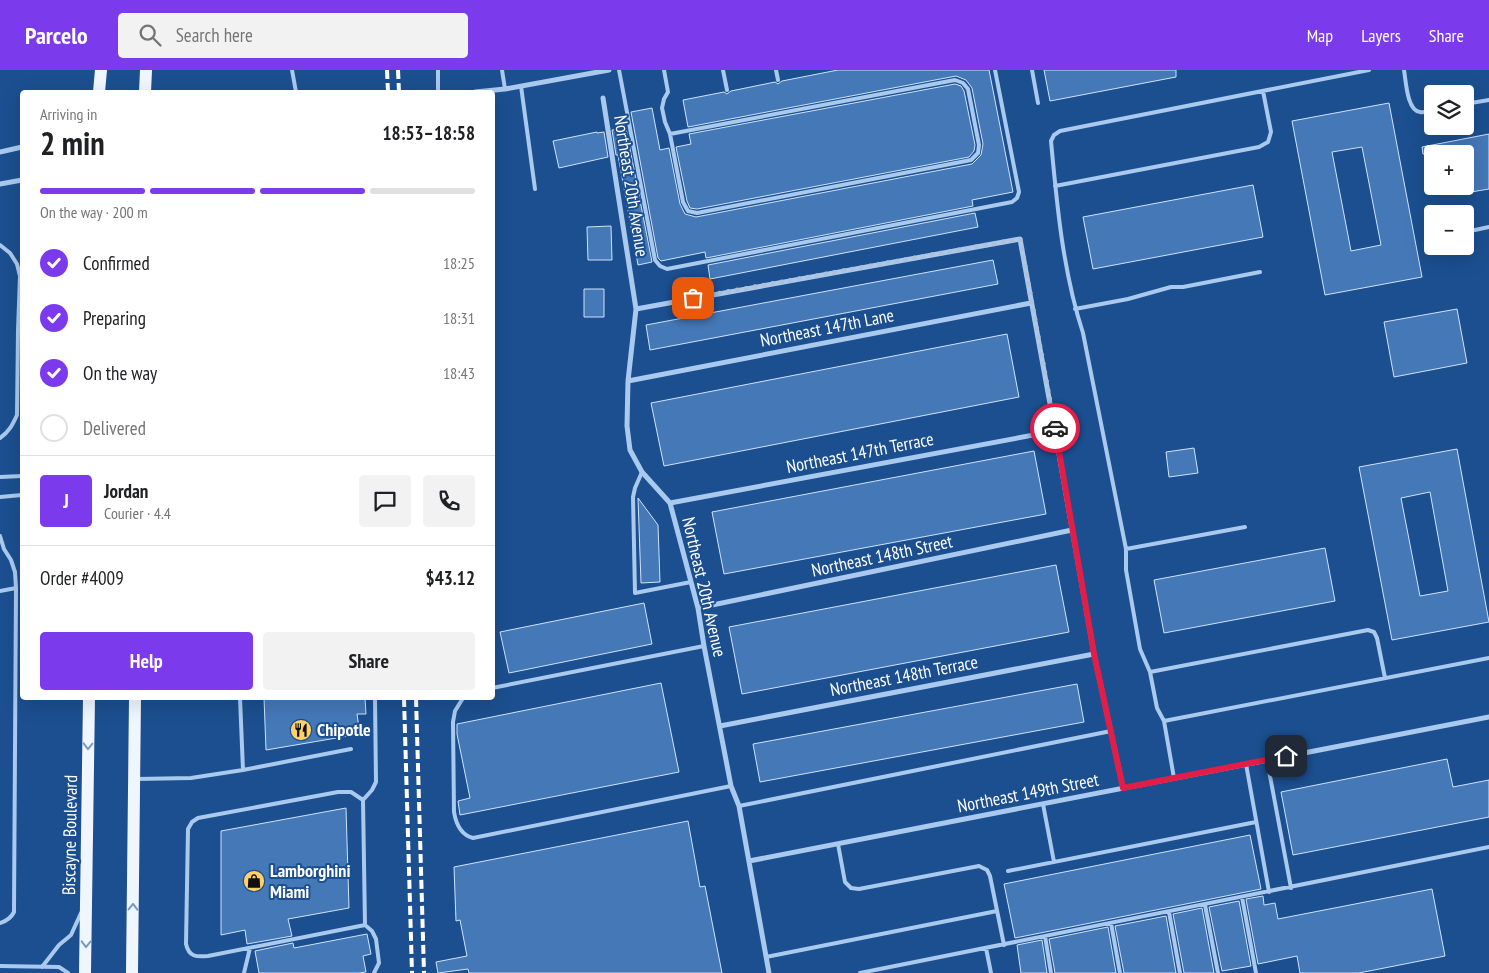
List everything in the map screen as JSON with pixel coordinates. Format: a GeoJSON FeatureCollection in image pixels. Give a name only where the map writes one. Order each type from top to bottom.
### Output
{"type":"FeatureCollection","features":[{"type":"Feature","properties":{"kind":"main road"},"geometry":{"type":"LineString","coordinates":[[99,90],[101,70]]}},
{"type":"Feature","properties":{"kind":"main road"},"geometry":{"type":"LineString","coordinates":[[145,90],[146,70]]}},
{"type":"Feature","properties":{"kind":"main road","name":"Biscayne Boulevard"},"geometry":{"type":"LineString","coordinates":[[85,973],[89,700]]}},
{"type":"Feature","properties":{"kind":"main road"},"geometry":{"type":"LineString","coordinates":[[132,973],[135,700]]}},
{"type":"Feature","properties":{"kind":"street"},"geometry":{"type":"LineString","coordinates":[[495,90],[609,70]]}},
{"type":"Feature","properties":{"kind":"street","name":"Northeast 20th Avenue"},"geometry":{"type":"LineString","coordinates":[[603,98],[636,309],[628,381],[626,426],[630,450],[642,472],[670,503],[698,608],[731,786],[739,806],[769,973]]}},
{"type":"Feature","properties":{"kind":"street"},"geometry":{"type":"LineString","coordinates":[[0,152],[20,147]]}},
{"type":"Feature","properties":{"kind":"street"},"geometry":{"type":"LineString","coordinates":[[0,184],[20,180]]}},
{"type":"Feature","properties":{"kind":"street"},"geometry":{"type":"LineString","coordinates":[[636,309],[1020,239],[1094,654],[1123,788]]}},
{"type":"Feature","properties":{"kind":"street","name":"Northeast 147th Lane"},"geometry":{"type":"LineString","coordinates":[[628,381],[1031,303]]}},
{"type":"Feature","properties":{"kind":"street","name":"Northeast 147th Terrace"},"geometry":{"type":"LineString","coordinates":[[670,503],[1055,431]]}},
{"type":"Feature","properties":{"kind":"street","name":"Northeast 148th Street"},"geometry":{"type":"LineString","coordinates":[[698,608],[1072,530]]}},
{"type":"Feature","properties":{"kind":"street","name":"Northeast 148th Terrace"},"geometry":{"type":"LineString","coordinates":[[720,726],[1094,654]]}},
{"type":"Feature","properties":{"kind":"street","name":"Northeast 149th Street"},"geometry":{"type":"LineString","coordinates":[[749,861],[1489,717]]}},
{"type":"Feature","properties":{"kind":"lane"},"geometry":{"type":"LineString","coordinates":[[292,70],[296,90]]}},
{"type":"Feature","properties":{"kind":"lane"},"geometry":{"type":"LineString","coordinates":[[438,70],[438,90]]}},
{"type":"Feature","properties":{"kind":"lane"},"geometry":{"type":"LineString","coordinates":[[502,70],[506,89]]}},
{"type":"Feature","properties":{"kind":"lane"},"geometry":{"type":"LineString","coordinates":[[619,70],[655,260],[660,266],[667,269],[1012,202],[1017,198],[1019,192],[995,70]]}},
{"type":"Feature","properties":{"kind":"lane"},"geometry":{"type":"LineString","coordinates":[[664,70],[668,92],[662,108],[670,134],[683,202],[688,210],[697,213],[971,160],[978,153],[979,145],[968,90],[963,83],[955,80],[670,134]]}},
{"type":"Feature","properties":{"kind":"lane"},"geometry":{"type":"LineString","coordinates":[[723,70],[727,90]]}},
{"type":"Feature","properties":{"kind":"lane"},"geometry":{"type":"LineString","coordinates":[[776,70],[778,80]]}},
{"type":"Feature","properties":{"kind":"lane"},"geometry":{"type":"LineString","coordinates":[[1032,70],[1038,103]]}},
{"type":"Feature","properties":{"kind":"lane"},"geometry":{"type":"LineString","coordinates":[[1174,778],[1164,720],[1157,708],[1150,672],[1140,649],[1126,570],[1126,549],[1084,334],[1075,308],[1058,216],[1051,141],[1054,135],[1060,131],[1369,70]]}},
{"type":"Feature","properties":{"kind":"lane"},"geometry":{"type":"LineString","coordinates":[[1404,70],[1410,105],[1414,110],[1424,112]]}},
{"type":"Feature","properties":{"kind":"lane"},"geometry":{"type":"LineString","coordinates":[[521,86],[536,188]]}},
{"type":"Feature","properties":{"kind":"lane"},"geometry":{"type":"LineString","coordinates":[[1055,186],[1259,147],[1268,142],[1271,132],[1263,91]]}},
{"type":"Feature","properties":{"kind":"lane"},"geometry":{"type":"LineString","coordinates":[[1474,102],[1489,100]]}},
{"type":"Feature","properties":{"kind":"lane"},"geometry":{"type":"LineString","coordinates":[[1475,230],[1489,227]]}},
{"type":"Feature","properties":{"kind":"lane"},"geometry":{"type":"LineString","coordinates":[[0,245],[10,253],[17,264],[20,276],[17,415],[12,426],[0,438]]}},
{"type":"Feature","properties":{"kind":"lane"},"geometry":{"type":"LineString","coordinates":[[1075,308],[1128,299],[1172,287],[1182,287],[1260,272]]}},
{"type":"Feature","properties":{"kind":"lane"},"geometry":{"type":"LineString","coordinates":[[642,472],[633,497],[635,593],[691,582]]}},
{"type":"Feature","properties":{"kind":"lane"},"geometry":{"type":"LineString","coordinates":[[0,478],[20,476]]}},
{"type":"Feature","properties":{"kind":"lane"},"geometry":{"type":"LineString","coordinates":[[0,497],[20,495]]}},
{"type":"Feature","properties":{"kind":"lane"},"geometry":{"type":"LineString","coordinates":[[1126,549],[1245,527]]}},
{"type":"Feature","properties":{"kind":"lane"},"geometry":{"type":"LineString","coordinates":[[0,536],[15,572],[16,588],[14,912],[6,922],[0,923]]}},
{"type":"Feature","properties":{"kind":"lane"},"geometry":{"type":"LineString","coordinates":[[0,591],[16,588]]}},
{"type":"Feature","properties":{"kind":"lane"},"geometry":{"type":"LineString","coordinates":[[1150,672],[1368,630],[1374,632],[1377,638],[1385,678]]}},
{"type":"Feature","properties":{"kind":"lane"},"geometry":{"type":"LineString","coordinates":[[495,687],[704,646]]}},
{"type":"Feature","properties":{"kind":"lane"},"geometry":{"type":"LineString","coordinates":[[1164,720],[1489,658]]}},
{"type":"Feature","properties":{"kind":"lane"},"geometry":{"type":"LineString","coordinates":[[240,700],[242,770]]}},
{"type":"Feature","properties":{"kind":"lane"},"geometry":{"type":"LineString","coordinates":[[374,973],[379,963],[376,939],[366,925],[363,800],[376,782],[375,700]]}},
{"type":"Feature","properties":{"kind":"lane"},"geometry":{"type":"LineString","coordinates":[[462,700],[455,711],[453,722],[454,812],[456,822],[462,832],[473,838],[731,786]]}},
{"type":"Feature","properties":{"kind":"lane"},"geometry":{"type":"LineString","coordinates":[[739,806],[1111,731]]}},
{"type":"Feature","properties":{"kind":"lane"},"geometry":{"type":"LineString","coordinates":[[134,779],[191,778],[242,770],[351,748]]}},
{"type":"Feature","properties":{"kind":"lane"},"geometry":{"type":"LineString","coordinates":[[1267,760],[1291,888]]}},
{"type":"Feature","properties":{"kind":"lane"},"geometry":{"type":"LineString","coordinates":[[1246,764],[1269,892]]}},
{"type":"Feature","properties":{"kind":"lane"},"geometry":{"type":"LineString","coordinates":[[363,800],[351,792],[338,792],[198,818],[192,822],[188,829],[186,944],[192,955],[208,956],[366,925]]}},
{"type":"Feature","properties":{"kind":"lane"},"geometry":{"type":"LineString","coordinates":[[1043,804],[1054,862]]}},
{"type":"Feature","properties":{"kind":"lane"},"geometry":{"type":"LineString","coordinates":[[1008,871],[1256,822]]}},
{"type":"Feature","properties":{"kind":"lane"},"geometry":{"type":"LineString","coordinates":[[838,844],[845,882],[851,888],[859,889],[979,866],[986,870],[990,876],[1004,944]]}},
{"type":"Feature","properties":{"kind":"lane"},"geometry":{"type":"LineString","coordinates":[[860,973],[1489,848]]}},
{"type":"Feature","properties":{"kind":"lane"},"geometry":{"type":"LineString","coordinates":[[1242,897],[1256,973]]}},
{"type":"Feature","properties":{"kind":"lane"},"geometry":{"type":"LineString","coordinates":[[42,967],[59,945],[71,935],[86,902]]}},
{"type":"Feature","properties":{"kind":"lane"},"geometry":{"type":"LineString","coordinates":[[1205,904],[1218,973]]}},
{"type":"Feature","properties":{"kind":"lane"},"geometry":{"type":"LineString","coordinates":[[766,957],[997,911]]}},
{"type":"Feature","properties":{"kind":"lane"},"geometry":{"type":"LineString","coordinates":[[1168,912],[1180,973]]}},
{"type":"Feature","properties":{"kind":"lane"},"geometry":{"type":"LineString","coordinates":[[1111,924],[1120,973]]}},
{"type":"Feature","properties":{"kind":"lane"},"geometry":{"type":"LineString","coordinates":[[1045,936],[1052,973]]}},
{"type":"Feature","properties":{"kind":"lane"},"geometry":{"type":"LineString","coordinates":[[244,973],[250,948]]}},
{"type":"Feature","properties":{"kind":"lane"},"geometry":{"type":"LineString","coordinates":[[986,948],[991,973]]}},
{"type":"Feature","properties":{"kind":"lane"},"geometry":{"type":"LineString","coordinates":[[0,966],[59,967],[68,973]]}},
{"type":"Feature","properties":{"kind":"building"},"geometry":{"type":"Polygon","coordinates":[[[838,70],[989,70],[1013,192],[972,200],[973,206],[706,258],[705,252],[661,261],[658,258],[631,112],[652,108],[660,150],[669,148],[680,204],[685,214],[696,217],[972,164],[981,155],[983,144],[972,88],[966,80],[956,76],[688,127],[683,100],[724,92],[727,94],[731,91],[775,82],[778,84],[782,81],[838,70]]]}},
{"type":"Feature","properties":{"kind":"building"},"geometry":{"type":"Polygon","coordinates":[[[1044,70],[1176,70],[1176,77],[1050,101],[1044,70]]]}},
{"type":"Feature","properties":{"kind":"building"},"geometry":{"type":"Polygon","coordinates":[[[955,84],[961,86],[964,91],[975,145],[974,151],[969,157],[697,209],[690,208],[676,147],[691,144],[689,134],[955,84]]]}},
{"type":"Feature","properties":{"kind":"building"},"geometry":{"type":"Polygon","coordinates":[[[1389,103],[1422,277],[1325,295],[1292,121],[1389,103]],[[1362,147],[1332,152],[1351,251],[1381,245],[1362,147]]]}},
{"type":"Feature","properties":{"kind":"building"},"geometry":{"type":"Polygon","coordinates":[[[626,128],[652,262],[638,265],[612,130],[626,128]]]}},
{"type":"Feature","properties":{"kind":"building"},"geometry":{"type":"Polygon","coordinates":[[[604,132],[608,157],[559,168],[553,141],[604,132]]]}},
{"type":"Feature","properties":{"kind":"building"},"geometry":{"type":"Polygon","coordinates":[[[1489,134],[1489,189],[1474,192],[1474,145],[1432,145],[1489,134]]]}},
{"type":"Feature","properties":{"kind":"building"},"geometry":{"type":"Polygon","coordinates":[[[1253,185],[1263,237],[1093,269],[1083,217],[1253,185]]]}},
{"type":"Feature","properties":{"kind":"building"},"geometry":{"type":"Polygon","coordinates":[[[975,213],[978,227],[710,279],[708,265],[975,213]]]}},
{"type":"Feature","properties":{"kind":"building"},"geometry":{"type":"Polygon","coordinates":[[[611,226],[612,260],[588,260],[587,227],[611,226]]]}},
{"type":"Feature","properties":{"kind":"building"},"geometry":{"type":"Polygon","coordinates":[[[993,260],[998,284],[650,350],[646,325],[993,260]]]}},
{"type":"Feature","properties":{"kind":"building"},"geometry":{"type":"Polygon","coordinates":[[[584,289],[604,289],[604,317],[584,317],[584,289]]]}},
{"type":"Feature","properties":{"kind":"building"},"geometry":{"type":"Polygon","coordinates":[[[1457,309],[1467,363],[1394,377],[1384,322],[1457,309]]]}},
{"type":"Feature","properties":{"kind":"building"},"geometry":{"type":"Polygon","coordinates":[[[1007,334],[1019,397],[664,466],[651,403],[1007,334]]]}},
{"type":"Feature","properties":{"kind":"building"},"geometry":{"type":"Polygon","coordinates":[[[1194,448],[1198,473],[1169,477],[1166,452],[1194,448]]]}},
{"type":"Feature","properties":{"kind":"building"},"geometry":{"type":"Polygon","coordinates":[[[1457,449],[1489,622],[1392,640],[1359,467],[1457,449]],[[1430,492],[1401,498],[1420,596],[1448,591],[1430,492]]]}},
{"type":"Feature","properties":{"kind":"building"},"geometry":{"type":"Polygon","coordinates":[[[1034,451],[1046,514],[724,574],[712,512],[1034,451]]]}},
{"type":"Feature","properties":{"kind":"building"},"geometry":{"type":"Polygon","coordinates":[[[638,498],[658,525],[660,582],[641,583],[638,498]]]}},
{"type":"Feature","properties":{"kind":"building"},"geometry":{"type":"Polygon","coordinates":[[[1325,548],[1335,601],[1164,633],[1154,580],[1325,548]]]}},
{"type":"Feature","properties":{"kind":"building"},"geometry":{"type":"Polygon","coordinates":[[[1056,565],[1069,632],[742,694],[729,627],[1056,565]]]}},
{"type":"Feature","properties":{"kind":"building"},"geometry":{"type":"Polygon","coordinates":[[[644,603],[652,644],[509,673],[500,632],[644,603]]]}},
{"type":"Feature","properties":{"kind":"building"},"geometry":{"type":"Polygon","coordinates":[[[661,683],[679,772],[460,815],[458,801],[470,798],[457,734],[457,724],[661,683]]]}},
{"type":"Feature","properties":{"kind":"building"},"geometry":{"type":"Polygon","coordinates":[[[1077,684],[1084,722],[760,782],[753,744],[1077,684]]]}},
{"type":"Feature","properties":{"kind":"building"},"geometry":{"type":"Polygon","coordinates":[[[264,700],[365,700],[366,714],[357,714],[359,728],[354,735],[266,750],[264,700]]]}},
{"type":"Feature","properties":{"kind":"building"},"geometry":{"type":"Polygon","coordinates":[[[1447,759],[1453,787],[1489,780],[1489,817],[1293,855],[1281,792],[1447,759]]]}},
{"type":"Feature","properties":{"kind":"building"},"geometry":{"type":"Polygon","coordinates":[[[346,808],[349,908],[288,919],[292,936],[247,944],[245,930],[221,935],[221,831],[346,808]]]}},
{"type":"Feature","properties":{"kind":"building"},"geometry":{"type":"Polygon","coordinates":[[[688,821],[700,887],[705,886],[722,973],[469,973],[468,969],[438,973],[436,962],[467,956],[460,920],[456,921],[454,867],[688,821]]]}},
{"type":"Feature","properties":{"kind":"building"},"geometry":{"type":"Polygon","coordinates":[[[1250,835],[1261,889],[1015,938],[1004,884],[1250,835]]]}},
{"type":"Feature","properties":{"kind":"building"},"geometry":{"type":"Polygon","coordinates":[[[1432,889],[1445,956],[1359,973],[1300,973],[1297,956],[1258,964],[1246,899],[1263,896],[1264,905],[1275,903],[1278,919],[1432,889]]]}},
{"type":"Feature","properties":{"kind":"building"},"geometry":{"type":"Polygon","coordinates":[[[1239,901],[1251,966],[1222,971],[1209,907],[1239,901]]]}},
{"type":"Feature","properties":{"kind":"building"},"geometry":{"type":"Polygon","coordinates":[[[1202,908],[1214,973],[1184,973],[1173,914],[1202,908]]]}},
{"type":"Feature","properties":{"kind":"building"},"geometry":{"type":"Polygon","coordinates":[[[1166,916],[1176,973],[1124,973],[1115,926],[1166,916]]]}},
{"type":"Feature","properties":{"kind":"building"},"geometry":{"type":"Polygon","coordinates":[[[1108,927],[1116,973],[1055,973],[1049,939],[1108,927]]]}},
{"type":"Feature","properties":{"kind":"building"},"geometry":{"type":"Polygon","coordinates":[[[367,934],[371,954],[363,956],[366,972],[259,973],[255,951],[293,943],[294,948],[367,934]]]}},
{"type":"Feature","properties":{"kind":"building"},"geometry":{"type":"Polygon","coordinates":[[[1042,940],[1047,973],[1021,973],[1017,945],[1042,940]]]}},
{"type":"Feature","properties":{"kind":"railway"},"geometry":{"type":"LineString","coordinates":[[387,70],[388,90]]}},
{"type":"Feature","properties":{"kind":"railway"},"geometry":{"type":"LineString","coordinates":[[398,70],[399,90]]}},
{"type":"Feature","properties":{"kind":"railway"},"geometry":{"type":"LineString","coordinates":[[404,700],[412,973]]}},
{"type":"Feature","properties":{"kind":"railway"},"geometry":{"type":"LineString","coordinates":[[416,700],[424,973]]}},
{"type":"Feature","properties":{"kind":"way so far"},"geometry":{"type":"LineString","coordinates":[[693,298],[1020,239],[1055,428]]}},
{"type":"Feature","properties":{"kind":"place","name":"Chipotle"},"geometry":{"type":"Point","coordinates":[301,730]}},
{"type":"Feature","properties":{"kind":"place","name":"Lamborghini Miami"},"geometry":{"type":"Point","coordinates":[254,881]}},
{"type":"Feature","properties":{"kind":"route"},"geometry":{"type":"LineString","coordinates":[[1055,428],[1094,654],[1123,788],[1286,756]]}}]}
